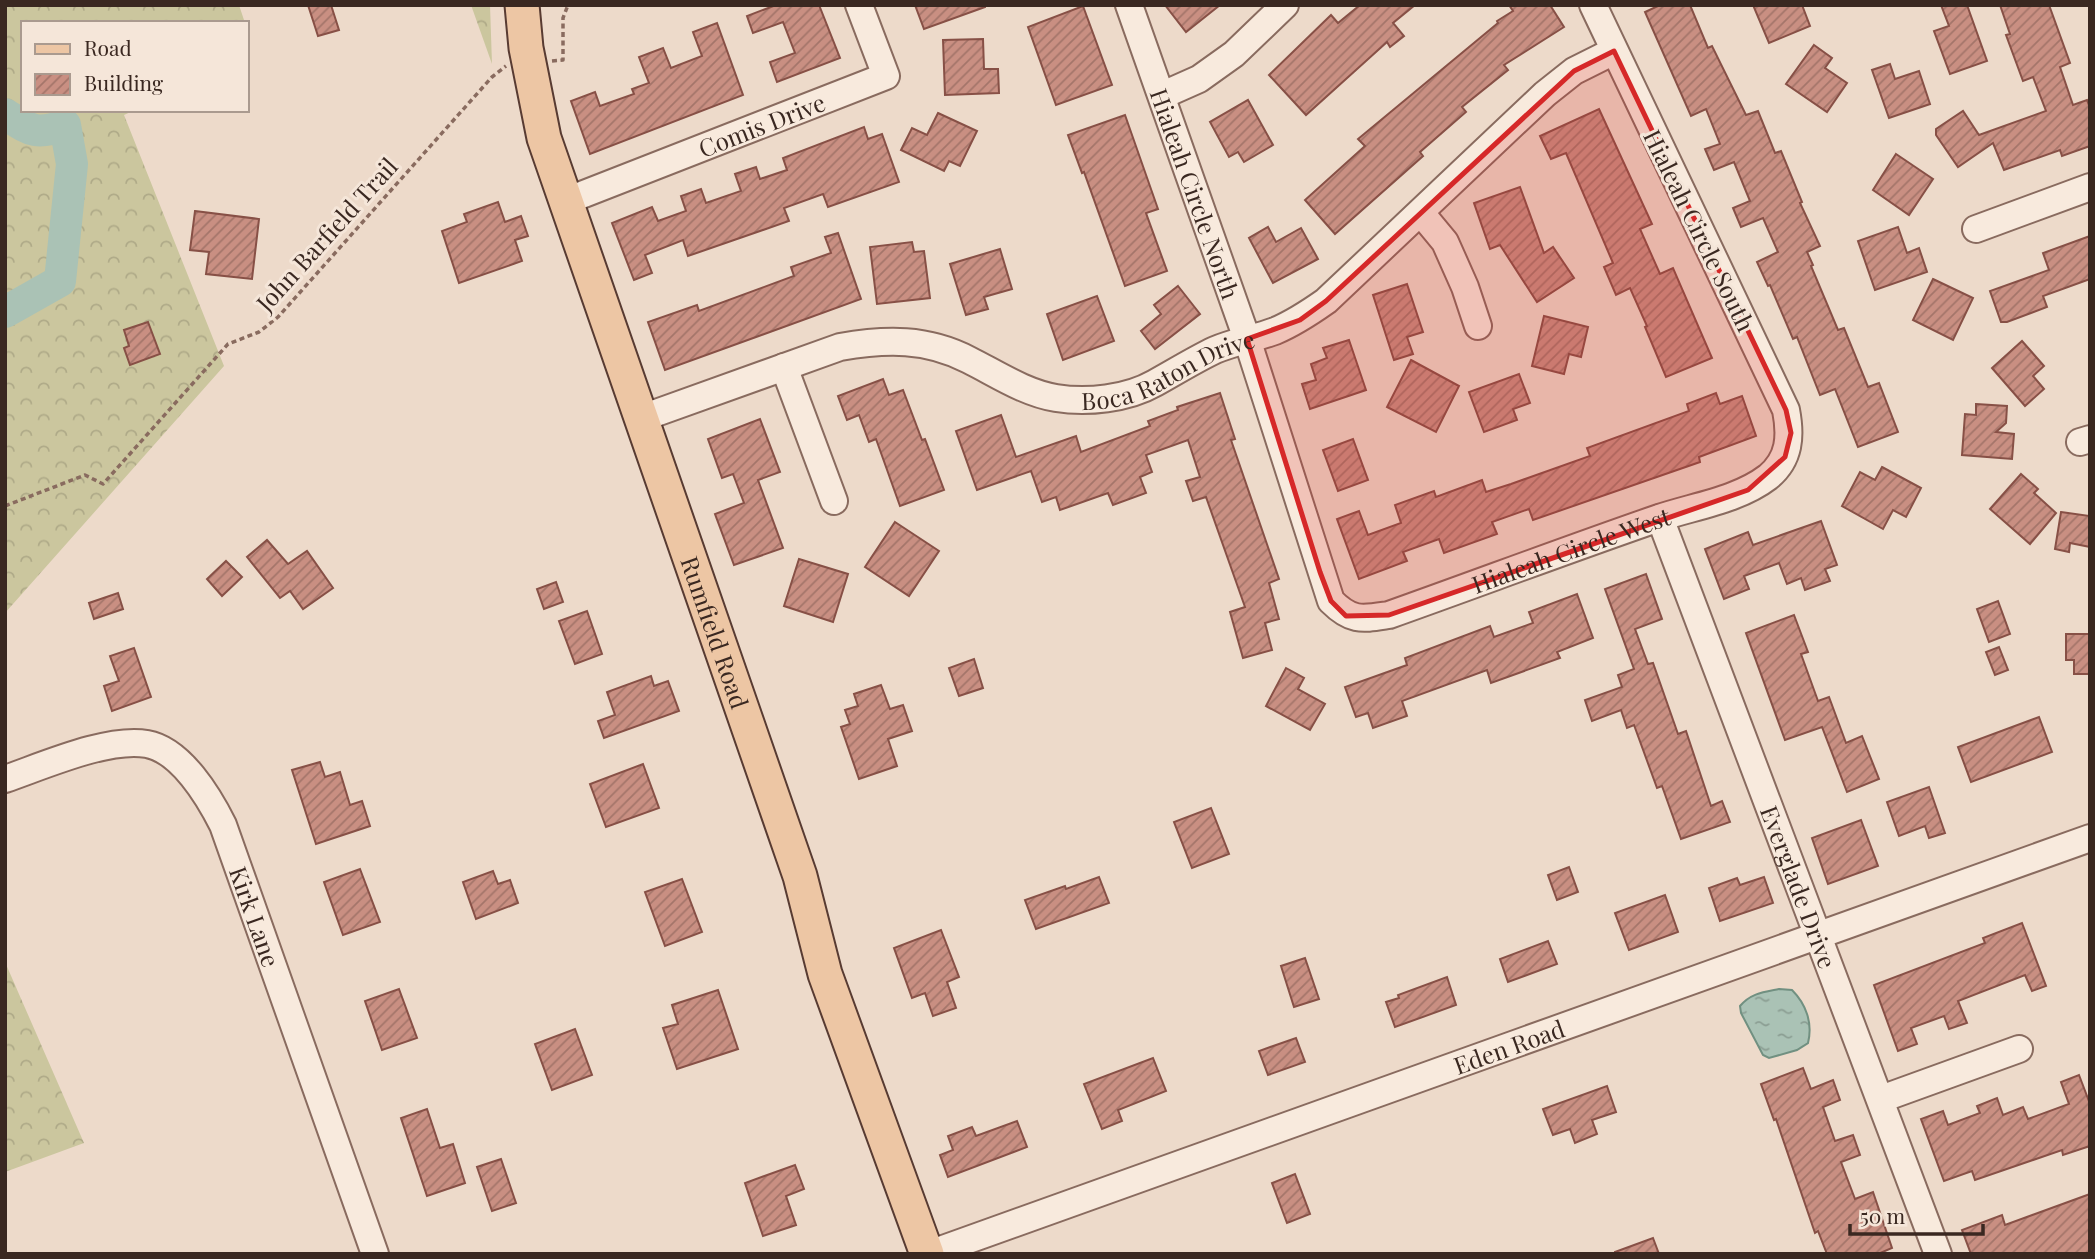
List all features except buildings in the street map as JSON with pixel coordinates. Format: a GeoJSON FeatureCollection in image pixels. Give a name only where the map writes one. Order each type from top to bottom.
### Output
{"type":"FeatureCollection","features":[{"type":"Feature","properties":{"kind":"main road","name":"Rumfield Road"},"geometry":{"type":"LineString","coordinates":[[522,5],[528,63],[544,138],[800,876],[825,974],[928,1254]]}},
{"type":"Feature","properties":{"kind":"street","name":"Comis Drive"},"geometry":{"type":"LineString","coordinates":[[566,201],[886,76],[859,5]]}},
{"type":"Feature","properties":{"kind":"street","name":"Hialeah Circle North"},"geometry":{"type":"LineString","coordinates":[[1129,5],[1247,339],[1324,582],[1331,601],[1346,616]]}},
{"type":"Feature","properties":{"kind":"street"},"geometry":{"type":"LineString","coordinates":[[1163,95],[1199,79],[1234,54],[1285,5]]}},
{"type":"Feature","properties":{"kind":"street","name":"Hialeah Circle South"},"geometry":{"type":"LineString","coordinates":[[1593,5],[1786,410],[1791,433],[1785,457]]}},
{"type":"Feature","properties":{"kind":"street","name":"Boca Raton Drive"},"geometry":{"type":"LineString","coordinates":[[642,418],[840,347],[874,341],[903,340],[966,358],[1020,387],[1056,398],[1114,398],[1152,385],[1218,349],[1273,331],[1309,314],[1421,213],[1545,93],[1574,71],[1614,51]]}},
{"type":"Feature","properties":{"kind":"street"},"geometry":{"type":"LineString","coordinates":[[1976,229],[2090,187]]}},
{"type":"Feature","properties":{"kind":"street"},"geometry":{"type":"LineString","coordinates":[[1421,213],[1444,242],[1465,288],[1478,326]]}},
{"type":"Feature","properties":{"kind":"street"},"geometry":{"type":"LineString","coordinates":[[784,367],[834,501]]}},
{"type":"Feature","properties":{"kind":"street","name":"Hialeah Circle West"},"geometry":{"type":"LineString","coordinates":[[1346,616],[1364,619],[1389,615],[1660,518],[1748,490],[1770,475],[1785,457]]}},
{"type":"Feature","properties":{"kind":"street","name":"Everglade Drive"},"geometry":{"type":"LineString","coordinates":[[1660,518],[1938,1254]]}},
{"type":"Feature","properties":{"kind":"street","name":"Kirk Lane"},"geometry":{"type":"LineString","coordinates":[[5,779],[117,743],[149,744],[186,768],[206,793],[223,825],[375,1254]]}},
{"type":"Feature","properties":{"kind":"street","name":"Eden Road"},"geometry":{"type":"LineString","coordinates":[[928,1254],[2090,838]]}},
{"type":"Feature","properties":{"kind":"street"},"geometry":{"type":"LineString","coordinates":[[1881,1100],[2019,1049]]}},
{"type":"Feature","properties":{"kind":"path","name":"John Barfield Trail"},"geometry":{"type":"LineString","coordinates":[[5,506],[85,475],[103,484],[228,344],[259,332],[278,317],[502,66],[563,60],[563,18],[568,5]]}},
{"type":"Feature","properties":{"kind":"highlighted area"},"geometry":{"type":"Polygon","coordinates":[[[1614,51],[1786,410],[1791,433],[1785,457],[1748,490],[1389,615],[1346,616],[1331,601],[1320,572],[1247,339],[1300,320],[1326,301],[1574,71],[1614,51]]]}},
{"type":"Feature","properties":{"kind":"green space"},"geometry":{"type":"Polygon","coordinates":[[[5,5],[239,5],[244,21],[21,21],[21,112],[131,112],[124,115],[224,366],[5,613],[5,5]]]}},
{"type":"Feature","properties":{"kind":"green space"},"geometry":{"type":"Polygon","coordinates":[[[471,5],[490,5],[492,64],[471,5]]]}},
{"type":"Feature","properties":{"kind":"green space"},"geometry":{"type":"Polygon","coordinates":[[[5,962],[84,1143],[5,1172],[5,962]]]}},
{"type":"Feature","properties":{"kind":"water"},"geometry":{"type":"Polygon","coordinates":[[[1779,989],[1792,990],[1801,1001],[1809,1021],[1808,1043],[1797,1050],[1769,1058],[1763,1055],[1740,1006],[1753,996],[1779,989]]]}},
{"type":"Feature","properties":{"kind":"waterway"},"geometry":{"type":"LineString","coordinates":[[5,114],[33,130],[65,125],[72,164],[60,281],[5,312]]}}]}
